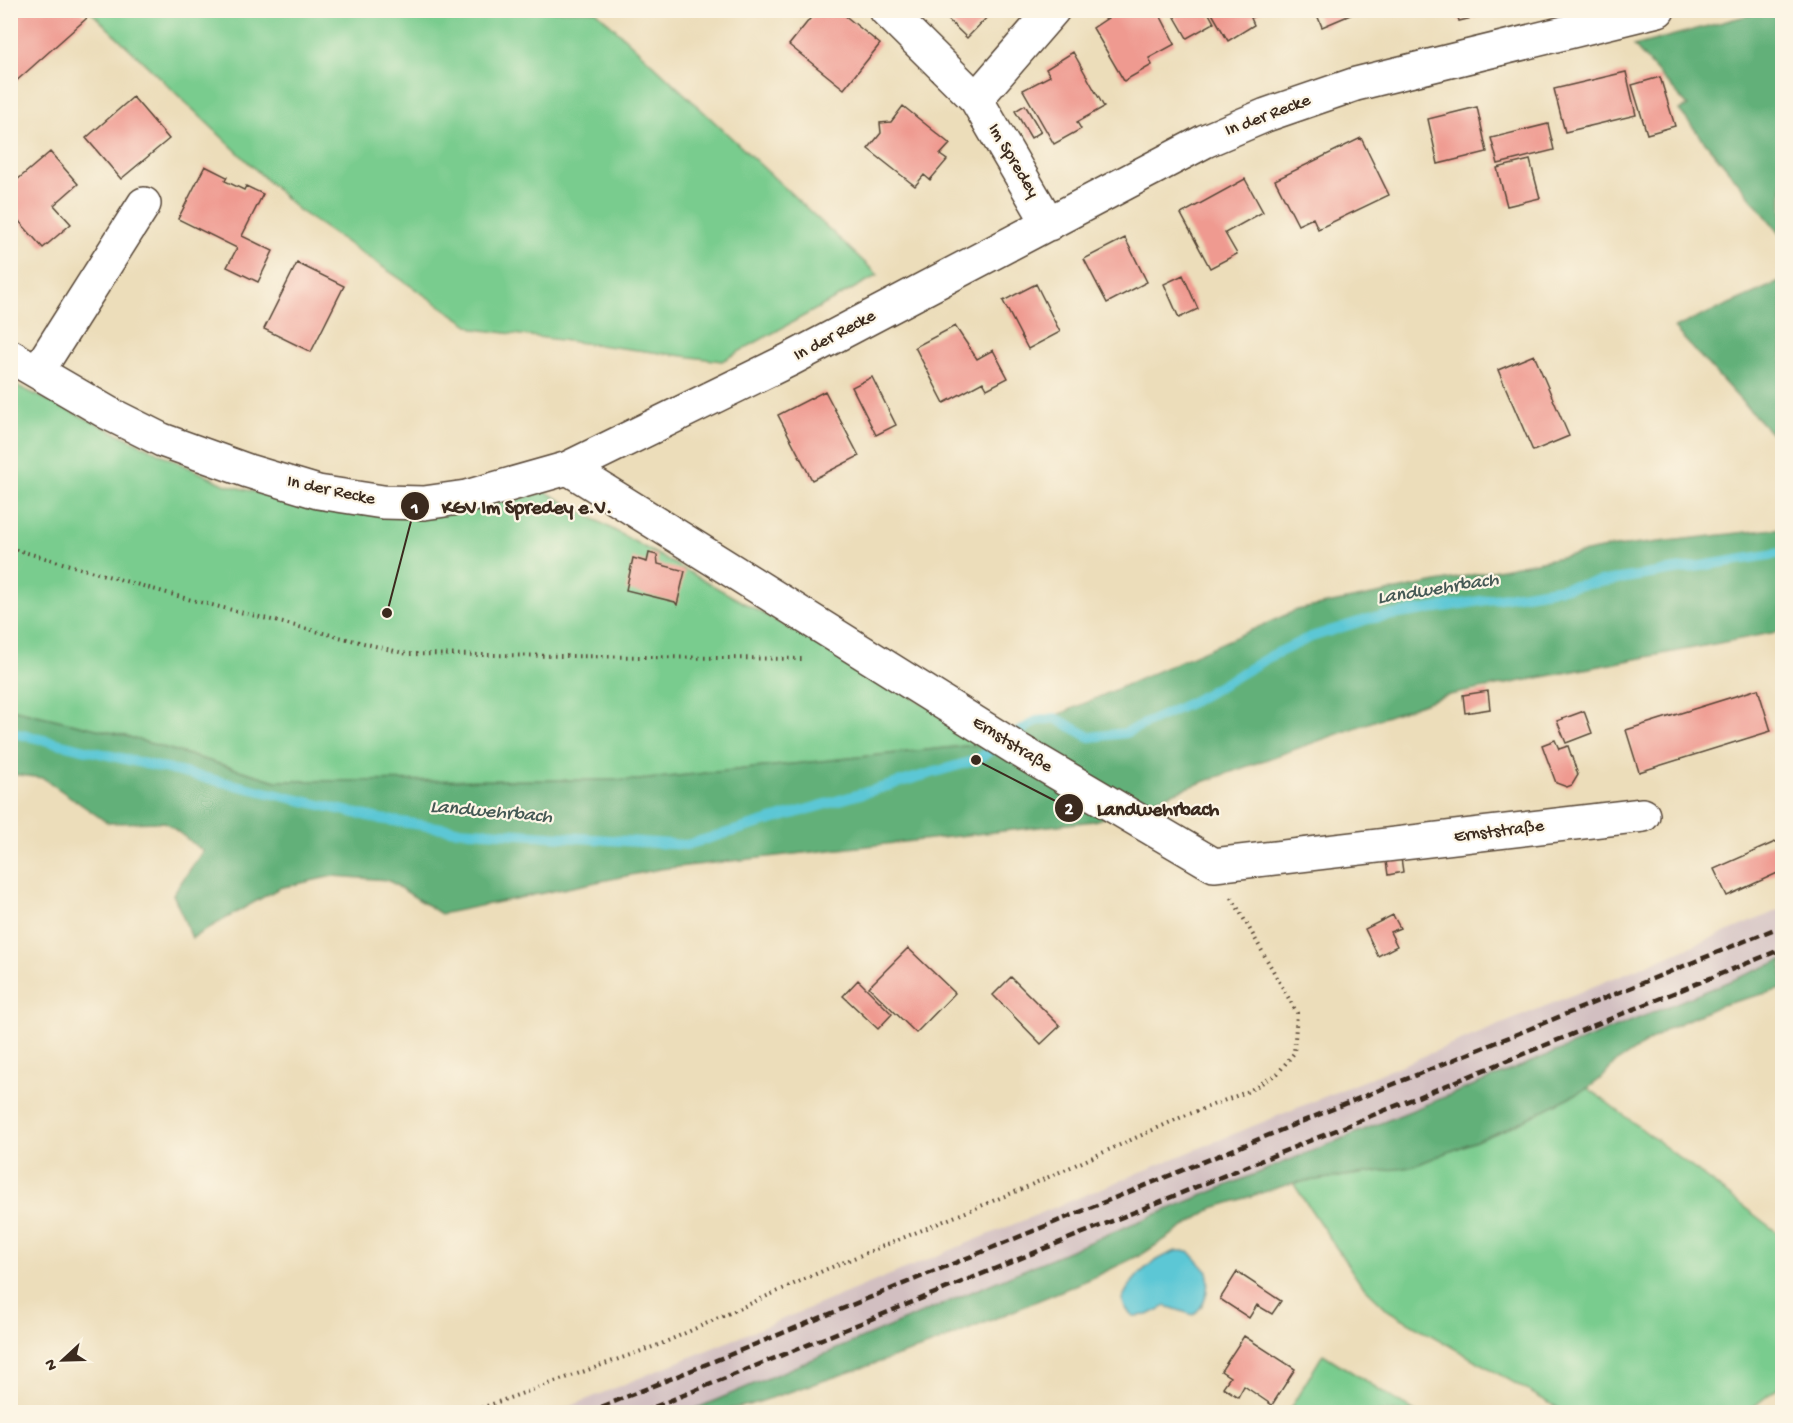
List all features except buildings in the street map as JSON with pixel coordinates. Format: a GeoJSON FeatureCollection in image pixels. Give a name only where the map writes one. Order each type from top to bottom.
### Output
{"type":"FeatureCollection","features":[{"type":"Feature","properties":{"kind":"street","name":"Im Spredey"},"geometry":{"type":"LineString","coordinates":[[886,10],[976,99],[1049,224]]}},
{"type":"Feature","properties":{"kind":"street"},"geometry":{"type":"LineString","coordinates":[[976,99],[1053,10]]}},
{"type":"Feature","properties":{"kind":"street","name":"In der Recke"},"geometry":{"type":"LineString","coordinates":[[24,364],[108,413],[162,440],[211,460],[318,492],[383,502],[424,503],[466,496],[568,468],[791,359],[1205,141],[1345,88],[1444,61],[1658,10]]}},
{"type":"Feature","properties":{"kind":"street"},"geometry":{"type":"LineString","coordinates":[[24,364],[144,204]]}},
{"type":"Feature","properties":{"kind":"street","name":"Ernststraße"},"geometry":{"type":"LineString","coordinates":[[568,468],[1017,749],[1214,866],[1643,815]]}},
{"type":"Feature","properties":{"kind":"path"},"geometry":{"type":"LineString","coordinates":[[10,548],[188,599],[406,654],[817,659]]}},
{"type":"Feature","properties":{"kind":"path"},"geometry":{"type":"LineString","coordinates":[[470,1413],[661,1344],[827,1269],[1022,1189],[1184,1116],[1249,1091],[1278,1073],[1294,1053],[1297,1013],[1214,866]]}},
{"type":"Feature","properties":{"kind":"shaded area"},"geometry":{"type":"Polygon","coordinates":[[[1782,909],[1782,960],[1125,1227],[697,1409],[688,1412],[556,1412],[1782,909]]]}},
{"type":"Feature","properties":{"kind":"green space"},"geometry":{"type":"Polygon","coordinates":[[[90,11],[596,11],[878,275],[722,361],[475,329],[298,210],[90,11]]]}},
{"type":"Feature","properties":{"kind":"green space"},"geometry":{"type":"Polygon","coordinates":[[[1764,11],[1782,11],[1782,236],[1679,110],[1688,106],[1634,46],[1764,11]]]}},
{"type":"Feature","properties":{"kind":"green space"},"geometry":{"type":"Polygon","coordinates":[[[1782,281],[1782,445],[1674,328],[1782,281]]]}},
{"type":"Feature","properties":{"kind":"green space"},"geometry":{"type":"Polygon","coordinates":[[[11,383],[224,484],[309,506],[428,517],[546,492],[994,743],[639,780],[276,781],[122,735],[11,709],[11,383]]]}},
{"type":"Feature","properties":{"kind":"green space"},"geometry":{"type":"Polygon","coordinates":[[[1782,528],[1782,631],[1444,696],[1094,821],[660,869],[441,914],[388,880],[333,876],[279,888],[192,938],[173,894],[203,851],[165,822],[108,823],[43,778],[11,774],[11,709],[122,735],[276,781],[639,780],[994,743],[1297,610],[1606,548],[1782,528]]]}},
{"type":"Feature","properties":{"kind":"green space"},"geometry":{"type":"Polygon","coordinates":[[[1782,960],[1782,989],[1718,1006],[1667,1029],[1615,1063],[1603,1077],[1588,1088],[1506,1129],[1411,1167],[1293,1183],[1213,1208],[1144,1253],[1090,1279],[931,1345],[750,1405],[715,1412],[688,1412],[1125,1227],[1782,960]]]}},
{"type":"Feature","properties":{"kind":"green space"},"geometry":{"type":"Polygon","coordinates":[[[1588,1088],[1782,1236],[1782,1384],[1747,1412],[1565,1412],[1389,1311],[1360,1283],[1293,1183],[1411,1167],[1506,1129],[1588,1088]]]}},
{"type":"Feature","properties":{"kind":"green space"},"geometry":{"type":"Polygon","coordinates":[[[1323,1354],[1415,1412],[1288,1412],[1323,1354]]]}},
{"type":"Feature","properties":{"kind":"water"},"geometry":{"type":"Polygon","coordinates":[[[1176,1251],[1189,1251],[1208,1272],[1207,1290],[1202,1306],[1193,1315],[1166,1306],[1148,1315],[1133,1316],[1125,1308],[1122,1299],[1132,1282],[1144,1269],[1176,1251]]]}},
{"type":"Feature","properties":{"kind":"waterway","name":"Landwehrbach"},"geometry":{"type":"LineString","coordinates":[[10,732],[380,819],[456,830],[686,845],[976,760],[1036,721],[1055,718],[1090,737],[1125,733],[1194,701],[1271,656],[1311,637],[1368,619],[1782,553]]}},
{"type":"Feature","properties":{"kind":"railway"},"geometry":{"type":"LineString","coordinates":[[589,1412],[1782,926]]}},
{"type":"Feature","properties":{"kind":"railway"},"geometry":{"type":"LineString","coordinates":[[642,1412],[1782,949]]}},
{"type":"Feature","properties":{"kind":"place","name":"KGV Im Spredey e.V."},"geometry":{"type":"Point","coordinates":[387,613]}},
{"type":"Feature","properties":{"kind":"place","name":"Landwehrbach"},"geometry":{"type":"Point","coordinates":[976,760]}}]}
